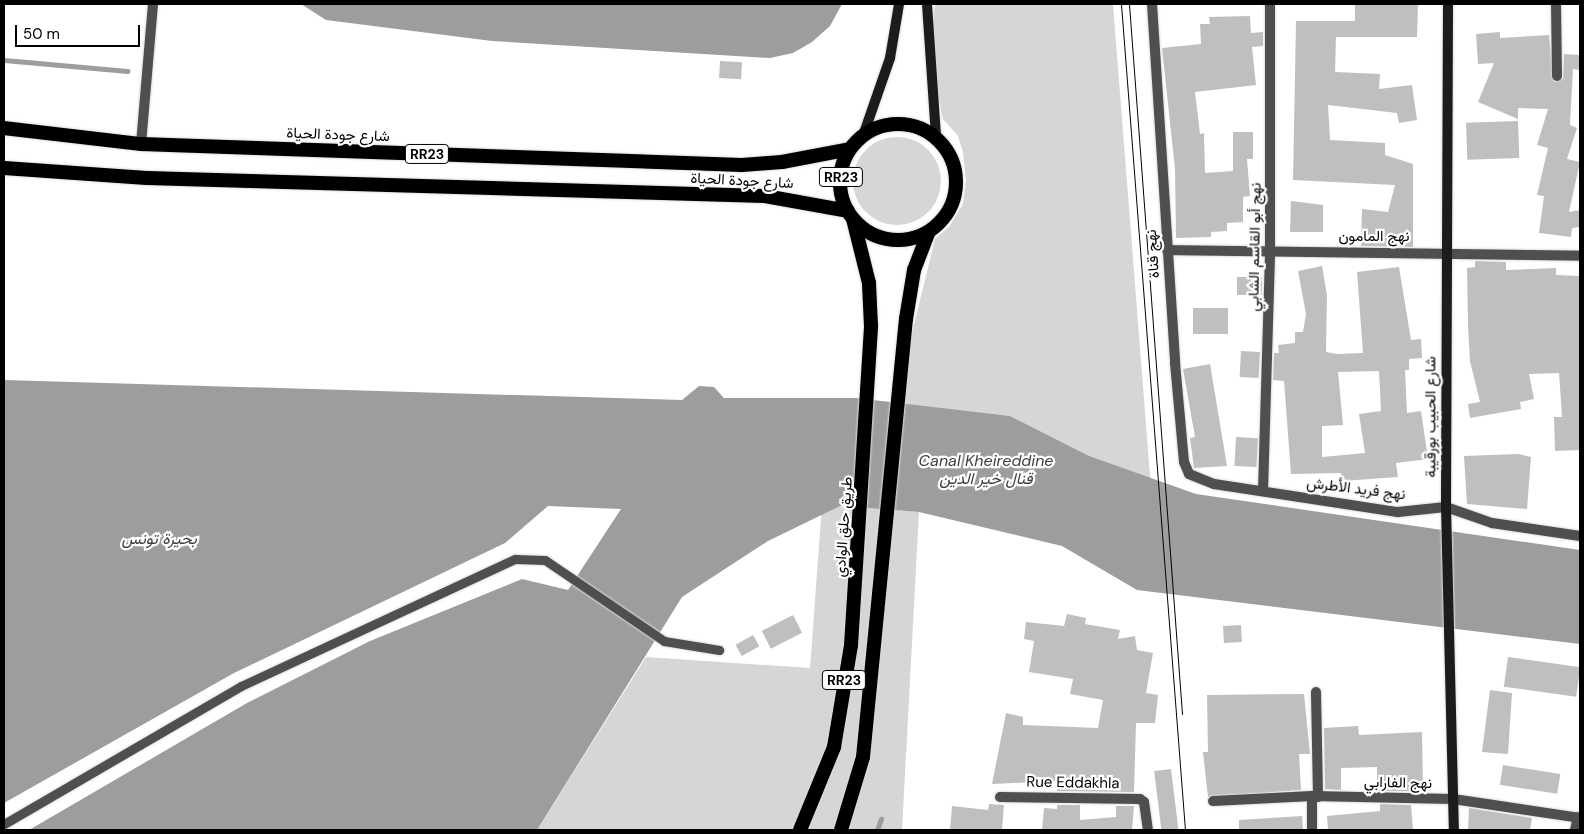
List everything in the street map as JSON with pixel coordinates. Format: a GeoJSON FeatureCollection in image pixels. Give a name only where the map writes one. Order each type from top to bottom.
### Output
{"type":"FeatureCollection","features":[{"type":"Feature","properties":{"kind":"highway","name":"RR23"},"geometry":{"type":"LineString","coordinates":[[841,830],[863,757],[888,526],[899,378],[910,290],[928,233],[952,205],[957,187],[948,151],[936,137],[900,124],[863,136],[850,149],[840,180],[850,215],[888,240],[908,240],[928,233]]}},
{"type":"Feature","properties":{"kind":"highway","name":"شارع جودة الحياة"},"geometry":{"type":"LineString","coordinates":[[4,128],[141,144],[742,165],[782,162],[850,149]]}},
{"type":"Feature","properties":{"kind":"highway","name":"شارع جودة الحياة"},"geometry":{"type":"LineString","coordinates":[[4,168],[147,178],[765,196],[850,215]]}},
{"type":"Feature","properties":{"kind":"highway","name":"طريق حلق الوادي"},"geometry":{"type":"LineString","coordinates":[[800,830],[834,747],[851,644],[861,524],[868,379],[869,283],[850,215]]}},
{"type":"Feature","properties":{"kind":"main road","name":"RR23"},"geometry":{"type":"LineString","coordinates":[[863,136],[888,67],[899,4]]}},
{"type":"Feature","properties":{"kind":"main road","name":"RR23"},"geometry":{"type":"LineString","coordinates":[[927,4],[936,137]]}},
{"type":"Feature","properties":{"kind":"main road","name":"شارع الحبيب بورقيبة"},"geometry":{"type":"LineString","coordinates":[[1448,4],[1446,510],[1454,830]]}},
{"type":"Feature","properties":{"kind":"street"},"geometry":{"type":"LineString","coordinates":[[141,144],[154,4]]}},
{"type":"Feature","properties":{"kind":"street","name":"نهج قناة"},"geometry":{"type":"LineString","coordinates":[[1152,4],[1167,250],[1184,466],[1196,479],[1214,484]]}},
{"type":"Feature","properties":{"kind":"street","name":"نهج أبو القاسم الشابي"},"geometry":{"type":"LineString","coordinates":[[1263,491],[1270,251],[1270,4]]}},
{"type":"Feature","properties":{"kind":"street"},"geometry":{"type":"LineString","coordinates":[[1556,4],[1557,76]]}},
{"type":"Feature","properties":{"kind":"street","name":"نهج المامون"},"geometry":{"type":"LineString","coordinates":[[1167,250],[1447,252],[1580,256]]}},
{"type":"Feature","properties":{"kind":"street","name":"نهج فريد الأطرش"},"geometry":{"type":"LineString","coordinates":[[1214,484],[1398,512],[1446,510],[1484,521],[1580,536]]}},
{"type":"Feature","properties":{"kind":"street"},"geometry":{"type":"LineString","coordinates":[[1312,830],[1316,692]]}},
{"type":"Feature","properties":{"kind":"street","name":"نهج الفارابي"},"geometry":{"type":"LineString","coordinates":[[1213,801],[1314,796],[1453,799],[1579,818]]}},
{"type":"Feature","properties":{"kind":"street","name":"Rue Eddakhla"},"geometry":{"type":"LineString","coordinates":[[1000,797],[1144,802],[1148,830]]}},
{"type":"Feature","properties":{"kind":"street"},"geometry":{"type":"LineString","coordinates":[[1575,830],[1579,818]]}},
{"type":"Feature","properties":{"kind":"lane"},"geometry":{"type":"LineString","coordinates":[[4,824],[241,686],[515,559],[544,560],[660,638],[719,650]]}},
{"type":"Feature","properties":{"kind":"shaded area"},"geometry":{"type":"Polygon","coordinates":[[[935,4],[1113,4],[1151,488],[1010,416],[905,405],[910,341],[935,239],[949,227],[963,204],[966,181],[963,152],[958,136],[943,119],[930,56],[935,4]]]}},
{"type":"Feature","properties":{"kind":"shaded area"},"geometry":{"type":"Polygon","coordinates":[[[897,137],[914,140],[922,144],[934,156],[938,164],[941,181],[938,198],[934,206],[922,218],[914,222],[897,225],[880,222],[872,218],[860,206],[856,198],[853,181],[856,164],[860,156],[872,144],[880,140],[897,137]]]}},
{"type":"Feature","properties":{"kind":"shaded area"},"geometry":{"type":"Polygon","coordinates":[[[822,505],[919,512],[902,830],[537,830],[646,657],[810,668],[822,505]]]}},
{"type":"Feature","properties":{"kind":"water"},"geometry":{"type":"Polygon","coordinates":[[[301,4],[842,4],[830,26],[812,42],[793,53],[770,58],[492,41],[326,20],[301,4]]]}},
{"type":"Feature","properties":{"kind":"water","name":"بحيرة تونس"},"geometry":{"type":"Polygon","coordinates":[[[4,380],[682,400],[699,386],[714,387],[724,398],[856,398],[1010,416],[1089,456],[1196,494],[1580,550],[1580,644],[1137,590],[1062,546],[919,512],[840,506],[768,541],[682,597],[537,830],[29,830],[247,703],[370,641],[522,579],[568,590],[621,509],[548,506],[505,543],[234,673],[4,803],[4,380]]]}},
{"type":"Feature","properties":{"kind":"building"},"geometry":{"type":"Polygon","coordinates":[[[1355,4],[1418,4],[1417,37],[1336,37],[1335,72],[1380,74],[1379,89],[1412,85],[1417,120],[1399,123],[1397,113],[1328,105],[1330,140],[1385,143],[1385,155],[1413,164],[1413,247],[1361,246],[1362,209],[1388,212],[1395,185],[1293,180],[1296,21],[1355,21],[1355,4]]]}},
{"type":"Feature","properties":{"kind":"building"},"geometry":{"type":"Polygon","coordinates":[[[1250,16],[1251,33],[1263,32],[1263,46],[1252,47],[1256,85],[1195,92],[1200,134],[1204,133],[1205,173],[1233,171],[1233,132],[1253,132],[1253,159],[1247,159],[1250,196],[1243,197],[1243,222],[1227,223],[1227,231],[1211,232],[1211,237],[1176,238],[1175,169],[1162,48],[1201,44],[1200,24],[1210,24],[1209,17],[1250,16]]]}},
{"type":"Feature","properties":{"kind":"building"},"geometry":{"type":"Polygon","coordinates":[[[1500,32],[1500,38],[1549,35],[1554,82],[1563,79],[1564,54],[1580,55],[1580,70],[1573,69],[1570,125],[1577,128],[1567,159],[1580,162],[1569,212],[1580,210],[1580,227],[1572,228],[1571,237],[1539,233],[1544,196],[1537,195],[1548,148],[1537,145],[1548,109],[1518,108],[1518,119],[1478,102],[1494,63],[1478,64],[1476,34],[1500,32]]]}},
{"type":"Feature","properties":{"kind":"building"},"geometry":{"type":"Polygon","coordinates":[[[720,61],[742,62],[741,79],[719,78],[720,61]]]}},
{"type":"Feature","properties":{"kind":"building"},"geometry":{"type":"Polygon","coordinates":[[[1518,121],[1519,158],[1467,160],[1466,123],[1518,121]]]}},
{"type":"Feature","properties":{"kind":"building"},"geometry":{"type":"Polygon","coordinates":[[[1291,201],[1323,205],[1323,232],[1290,232],[1291,201]]]}},
{"type":"Feature","properties":{"kind":"building"},"geometry":{"type":"Polygon","coordinates":[[[1475,261],[1506,262],[1506,270],[1556,268],[1556,275],[1580,276],[1580,450],[1555,451],[1554,417],[1562,417],[1559,373],[1529,374],[1534,399],[1520,402],[1521,409],[1470,418],[1468,404],[1480,402],[1470,361],[1468,326],[1467,268],[1475,267],[1475,261]]]}},
{"type":"Feature","properties":{"kind":"building"},"geometry":{"type":"Polygon","coordinates":[[[1322,266],[1327,295],[1326,352],[1337,354],[1363,353],[1357,272],[1399,267],[1411,340],[1421,339],[1422,358],[1409,359],[1409,370],[1405,370],[1407,413],[1421,411],[1428,459],[1396,463],[1398,477],[1342,481],[1341,473],[1291,474],[1284,381],[1273,380],[1274,353],[1279,353],[1278,345],[1295,343],[1295,332],[1303,332],[1306,314],[1298,271],[1322,266]],[[1379,371],[1338,372],[1343,425],[1322,426],[1322,457],[1365,453],[1359,414],[1381,411],[1379,371]]]}},
{"type":"Feature","properties":{"kind":"building"},"geometry":{"type":"Polygon","coordinates":[[[1237,277],[1262,277],[1262,295],[1237,295],[1237,277]]]}},
{"type":"Feature","properties":{"kind":"building"},"geometry":{"type":"Polygon","coordinates":[[[1193,308],[1228,308],[1228,334],[1193,334],[1193,308]]]}},
{"type":"Feature","properties":{"kind":"building"},"geometry":{"type":"Polygon","coordinates":[[[1241,351],[1260,352],[1259,378],[1240,377],[1241,351]]]}},
{"type":"Feature","properties":{"kind":"building"},"geometry":{"type":"Polygon","coordinates":[[[1210,364],[1227,466],[1194,468],[1190,438],[1195,437],[1183,369],[1210,364]]]}},
{"type":"Feature","properties":{"kind":"building"},"geometry":{"type":"Polygon","coordinates":[[[1236,437],[1258,438],[1256,467],[1234,466],[1236,437]]]}},
{"type":"Feature","properties":{"kind":"building"},"geometry":{"type":"Polygon","coordinates":[[[1518,454],[1531,457],[1527,509],[1467,504],[1464,456],[1518,454]]]}},
{"type":"Feature","properties":{"kind":"building"},"geometry":{"type":"Polygon","coordinates":[[[1067,614],[1086,618],[1085,624],[1120,630],[1118,639],[1135,636],[1137,650],[1153,653],[1146,693],[1158,695],[1155,723],[1136,723],[1134,792],[1057,791],[1057,781],[992,784],[1006,713],[1023,717],[1023,725],[1098,728],[1103,700],[1070,694],[1073,679],[1029,672],[1034,641],[1024,639],[1026,622],[1064,626],[1067,614]]]}},
{"type":"Feature","properties":{"kind":"building"},"geometry":{"type":"Polygon","coordinates":[[[793,615],[802,633],[771,649],[762,631],[793,615]]]}},
{"type":"Feature","properties":{"kind":"building"},"geometry":{"type":"Polygon","coordinates":[[[1241,625],[1242,642],[1224,643],[1223,626],[1241,625]]]}},
{"type":"Feature","properties":{"kind":"building"},"geometry":{"type":"Polygon","coordinates":[[[753,635],[759,646],[742,656],[736,645],[753,635]]]}},
{"type":"Feature","properties":{"kind":"building"},"geometry":{"type":"Polygon","coordinates":[[[1508,657],[1580,667],[1576,697],[1504,687],[1508,657]]]}},
{"type":"Feature","properties":{"kind":"building"},"geometry":{"type":"Polygon","coordinates":[[[1490,690],[1512,693],[1508,754],[1482,752],[1490,690]]]}},
{"type":"Feature","properties":{"kind":"building"},"geometry":{"type":"Polygon","coordinates":[[[1304,694],[1310,754],[1299,754],[1301,790],[1208,797],[1203,752],[1208,752],[1207,695],[1304,694]]]}},
{"type":"Feature","properties":{"kind":"building"},"geometry":{"type":"Polygon","coordinates":[[[1358,726],[1359,735],[1422,732],[1423,791],[1377,791],[1377,767],[1341,768],[1341,790],[1325,789],[1324,728],[1358,726]]]}},
{"type":"Feature","properties":{"kind":"building"},"geometry":{"type":"Polygon","coordinates":[[[1503,765],[1560,774],[1557,794],[1500,785],[1503,765]]]}},
{"type":"Feature","properties":{"kind":"building"},"geometry":{"type":"Polygon","coordinates":[[[1171,769],[1178,830],[1161,830],[1154,771],[1171,769]]]}},
{"type":"Feature","properties":{"kind":"building"},"geometry":{"type":"Polygon","coordinates":[[[989,804],[1004,805],[1002,830],[950,830],[952,806],[988,810],[989,804]]]}},
{"type":"Feature","properties":{"kind":"building"},"geometry":{"type":"Polygon","coordinates":[[[1380,804],[1411,805],[1413,830],[1328,830],[1327,816],[1380,811],[1380,804]]]}},
{"type":"Feature","properties":{"kind":"building"},"geometry":{"type":"Polygon","coordinates":[[[1057,805],[1080,805],[1080,820],[1116,817],[1116,806],[1134,806],[1132,830],[1042,830],[1044,808],[1057,809],[1057,805]]]}},
{"type":"Feature","properties":{"kind":"building"},"geometry":{"type":"Polygon","coordinates":[[[1469,808],[1532,818],[1530,830],[1468,830],[1469,808]]]}},
{"type":"Feature","properties":{"kind":"building"},"geometry":{"type":"Polygon","coordinates":[[[1302,816],[1303,830],[1239,830],[1239,820],[1302,816]]]}},
{"type":"Feature","properties":{"kind":"waterway"},"geometry":{"type":"LineString","coordinates":[[4,60],[128,71]]}},
{"type":"Feature","properties":{"kind":"waterway"},"geometry":{"type":"LineString","coordinates":[[877,830],[881,819]]}},
{"type":"Feature","properties":{"kind":"tram line"},"geometry":{"type":"LineString","coordinates":[[1121,4],[1185,830]]}},
{"type":"Feature","properties":{"kind":"tram line"},"geometry":{"type":"LineString","coordinates":[[1129,4],[1182,714]]}},
{"type":"Feature","properties":{"kind":"water label","name":"Canal Kheireddine قنال خير الدين"},"geometry":{"type":"Point","coordinates":[986,470]}}]}
